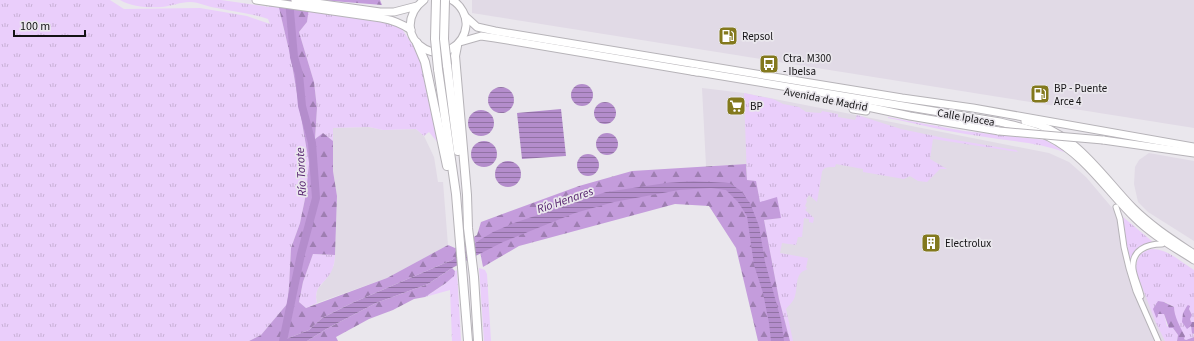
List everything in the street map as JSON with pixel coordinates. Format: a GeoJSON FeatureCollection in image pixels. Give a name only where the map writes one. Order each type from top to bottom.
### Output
{"type":"FeatureCollection","features":[{"type":"Feature","properties":{"kind":"highway"},"geometry":{"type":"LineString","coordinates":[[436,0],[435,39],[456,194],[468,341]]}},
{"type":"Feature","properties":{"kind":"highway"},"geometry":{"type":"LineString","coordinates":[[445,0],[444,39],[474,277],[478,341]]}},
{"type":"Feature","properties":{"kind":"highway"},"geometry":{"type":"LineString","coordinates":[[417,43],[425,62],[457,220]]}},
{"type":"Feature","properties":{"kind":"highway"},"geometry":{"type":"LineString","coordinates":[[459,44],[455,56],[467,195],[468,224]]}},
{"type":"Feature","properties":{"kind":"main road"},"geometry":{"type":"LineString","coordinates":[[256,0],[380,12],[394,12],[417,6]]}},
{"type":"Feature","properties":{"kind":"main road"},"geometry":{"type":"LineString","coordinates":[[295,0],[328,8],[393,20],[411,30]]}},
{"type":"Feature","properties":{"kind":"main road"},"geometry":{"type":"LineString","coordinates":[[417,43],[411,30],[410,22],[417,6],[424,0]]}},
{"type":"Feature","properties":{"kind":"main road","name":"Avenida de Madrid"},"geometry":{"type":"LineString","coordinates":[[452,0],[461,8],[465,16],[477,27],[495,31],[902,98],[980,109],[1194,147]]}},
{"type":"Feature","properties":{"kind":"main road"},"geometry":{"type":"LineString","coordinates":[[459,44],[466,32],[465,16]]}},
{"type":"Feature","properties":{"kind":"main road","name":"Avenida de Madrid"},"geometry":{"type":"LineString","coordinates":[[417,43],[425,49],[433,52],[444,52],[459,44],[481,36],[692,71],[717,79],[836,100],[910,116],[999,131],[1103,140],[1194,153]]}},
{"type":"Feature","properties":{"kind":"main road","name":"Calle Iplacea"},"geometry":{"type":"LineString","coordinates":[[692,71],[988,120],[1028,129],[1049,137],[1070,150],[1085,163],[1136,220],[1194,260]]}},
{"type":"Feature","properties":{"kind":"main road","name":"Calle Iplacea"},"geometry":{"type":"LineString","coordinates":[[902,98],[1031,122],[1053,130],[1074,144],[1090,159],[1125,199],[1147,221],[1194,254]]}},
{"type":"Feature","properties":{"kind":"main road"},"geometry":{"type":"LineString","coordinates":[[853,109],[910,116]]}},
{"type":"Feature","properties":{"kind":"street"},"geometry":{"type":"LineString","coordinates":[[1116,207],[1120,219],[1124,247],[1136,291],[1158,341]]}},
{"type":"Feature","properties":{"kind":"street"},"geometry":{"type":"LineString","coordinates":[[1147,316],[1133,269],[1133,264],[1139,250],[1145,246],[1162,244]]}},
{"type":"Feature","properties":{"kind":"shaded area"},"geometry":{"type":"Polygon","coordinates":[[[472,0],[1194,0],[1194,128],[472,13],[472,0]]]}},
{"type":"Feature","properties":{"kind":"shaded area"},"geometry":{"type":"Polygon","coordinates":[[[582,84],[590,87],[593,95],[590,103],[582,106],[574,103],[571,95],[574,87],[582,84]]]}},
{"type":"Feature","properties":{"kind":"shaded area"},"geometry":{"type":"Polygon","coordinates":[[[501,87],[510,91],[514,100],[510,109],[501,113],[492,109],[488,100],[492,91],[501,87]]]}},
{"type":"Feature","properties":{"kind":"shaded area"},"geometry":{"type":"Polygon","coordinates":[[[702,88],[744,93],[1049,153],[1069,162],[1086,177],[1114,210],[1165,341],[790,341],[747,180],[746,164],[706,166],[702,88]]]}},
{"type":"Feature","properties":{"kind":"shaded area"},"geometry":{"type":"Polygon","coordinates":[[[605,102],[613,105],[616,113],[613,121],[605,124],[597,121],[594,113],[597,105],[605,102]]]}},
{"type":"Feature","properties":{"kind":"shaded area"},"geometry":{"type":"Polygon","coordinates":[[[561,109],[566,156],[522,159],[517,113],[561,109]]]}},
{"type":"Feature","properties":{"kind":"shaded area"},"geometry":{"type":"Polygon","coordinates":[[[481,110],[490,114],[494,123],[490,132],[481,136],[472,132],[468,123],[472,114],[481,110]]]}},
{"type":"Feature","properties":{"kind":"shaded area"},"geometry":{"type":"Polygon","coordinates":[[[369,127],[383,130],[416,129],[424,136],[434,157],[438,182],[443,182],[448,245],[387,278],[317,303],[317,290],[326,279],[334,265],[335,255],[337,196],[333,171],[333,128],[369,127]]]}},
{"type":"Feature","properties":{"kind":"shaded area"},"geometry":{"type":"Polygon","coordinates":[[[607,133],[615,136],[618,144],[615,152],[607,155],[599,152],[596,144],[599,136],[607,133]]]}},
{"type":"Feature","properties":{"kind":"shaded area"},"geometry":{"type":"Polygon","coordinates":[[[484,141],[493,145],[497,154],[493,163],[484,167],[475,163],[471,154],[475,145],[484,141]]]}},
{"type":"Feature","properties":{"kind":"shaded area"},"geometry":{"type":"Polygon","coordinates":[[[1149,153],[1194,161],[1194,241],[1148,212],[1138,202],[1134,184],[1135,167],[1139,160],[1149,153]]]}},
{"type":"Feature","properties":{"kind":"shaded area"},"geometry":{"type":"Polygon","coordinates":[[[588,154],[596,157],[599,165],[596,173],[588,176],[580,173],[577,165],[580,157],[588,154]]]}},
{"type":"Feature","properties":{"kind":"shaded area"},"geometry":{"type":"Polygon","coordinates":[[[508,161],[517,165],[521,174],[517,183],[508,187],[499,183],[495,174],[499,165],[508,161]]]}},
{"type":"Feature","properties":{"kind":"shaded area"},"geometry":{"type":"Polygon","coordinates":[[[693,181],[729,183],[740,190],[750,203],[759,226],[765,262],[781,320],[784,341],[771,341],[763,293],[754,265],[747,216],[738,202],[726,190],[711,188],[679,190],[614,202],[575,213],[503,242],[452,268],[428,284],[376,303],[328,328],[307,341],[281,341],[309,330],[322,318],[352,303],[452,260],[493,232],[514,223],[606,192],[666,183],[693,181]]]}},
{"type":"Feature","properties":{"kind":"green space"},"geometry":{"type":"Polygon","coordinates":[[[0,0],[110,0],[124,9],[200,8],[247,16],[270,24],[268,19],[261,17],[193,2],[162,7],[152,7],[135,6],[120,0],[221,0],[269,7],[270,0],[279,0],[279,8],[291,59],[309,163],[306,194],[300,223],[291,248],[287,304],[261,335],[249,341],[0,341],[0,0]]]}},
{"type":"Feature","properties":{"kind":"green space"},"geometry":{"type":"Polygon","coordinates":[[[279,0],[310,0],[307,22],[299,32],[314,82],[317,108],[315,139],[323,133],[333,141],[333,171],[337,196],[335,255],[313,254],[303,282],[299,302],[306,308],[387,278],[448,245],[455,248],[477,235],[481,222],[579,186],[632,171],[746,164],[747,180],[756,181],[760,202],[777,197],[781,218],[764,220],[779,299],[790,341],[758,341],[736,248],[709,206],[675,204],[519,246],[483,267],[478,241],[452,260],[352,303],[322,318],[309,330],[281,341],[249,341],[261,335],[287,304],[291,248],[300,223],[306,194],[309,163],[291,59],[279,8],[279,0]]]}},
{"type":"Feature","properties":{"kind":"green space"},"geometry":{"type":"Polygon","coordinates":[[[320,0],[380,0],[382,5],[320,0]]]}},
{"type":"Feature","properties":{"kind":"green space"},"geometry":{"type":"Polygon","coordinates":[[[308,11],[386,23],[402,29],[419,55],[427,81],[439,139],[438,143],[429,132],[424,136],[416,129],[383,130],[369,127],[333,128],[333,141],[323,133],[315,139],[317,108],[314,82],[299,32],[307,22],[308,11]]]}},
{"type":"Feature","properties":{"kind":"green space"},"geometry":{"type":"Polygon","coordinates":[[[744,93],[773,99],[783,104],[799,107],[806,112],[821,113],[822,111],[838,114],[838,117],[855,120],[857,115],[901,129],[1016,150],[1018,152],[933,139],[930,159],[947,169],[940,169],[927,182],[918,181],[910,176],[904,179],[863,172],[863,169],[836,164],[835,167],[827,167],[824,169],[822,172],[817,202],[809,195],[806,200],[805,206],[807,208],[805,210],[814,218],[813,223],[809,222],[809,219],[804,218],[802,237],[798,237],[796,245],[782,243],[780,253],[808,258],[806,268],[808,269],[803,271],[798,277],[794,299],[786,309],[793,341],[790,341],[779,299],[764,220],[780,218],[760,202],[756,182],[747,180],[744,93]]]}},
{"type":"Feature","properties":{"kind":"green space"},"geometry":{"type":"Polygon","coordinates":[[[888,117],[964,131],[1045,140],[1064,152],[1033,144],[956,132],[888,117]]]}},
{"type":"Feature","properties":{"kind":"green space"},"geometry":{"type":"Polygon","coordinates":[[[1123,217],[1153,242],[1140,247],[1131,259],[1128,259],[1123,217]]]}},
{"type":"Feature","properties":{"kind":"green space"},"geometry":{"type":"Polygon","coordinates":[[[1152,249],[1163,251],[1174,256],[1194,270],[1194,322],[1191,322],[1190,319],[1192,315],[1189,309],[1185,310],[1183,313],[1191,326],[1194,337],[1186,340],[1184,339],[1184,335],[1174,312],[1174,307],[1165,302],[1158,302],[1157,317],[1158,314],[1164,314],[1167,326],[1173,328],[1178,335],[1177,341],[1165,341],[1156,323],[1136,271],[1140,256],[1144,252],[1152,249]]]}},
{"type":"Feature","properties":{"kind":"green space"},"geometry":{"type":"Polygon","coordinates":[[[313,254],[335,255],[335,261],[329,275],[318,289],[316,297],[317,303],[306,308],[299,302],[303,282],[313,254]]]}},
{"type":"Feature","properties":{"kind":"green space"},"geometry":{"type":"Polygon","coordinates":[[[452,268],[455,271],[454,276],[425,297],[414,299],[393,310],[369,319],[336,337],[338,341],[307,341],[328,328],[376,303],[428,284],[452,268]]]}},
{"type":"Feature","properties":{"kind":"green space"},"geometry":{"type":"Polygon","coordinates":[[[479,268],[485,270],[487,274],[491,341],[484,341],[479,268]]]}},
{"type":"Feature","properties":{"kind":"green space"},"geometry":{"type":"Polygon","coordinates":[[[457,270],[461,341],[452,341],[450,290],[425,297],[446,283],[457,270]]]}},
{"type":"Feature","properties":{"kind":"green space"},"geometry":{"type":"Polygon","coordinates":[[[1158,301],[1174,307],[1176,318],[1185,336],[1184,339],[1186,340],[1194,337],[1194,341],[1177,341],[1178,335],[1173,328],[1169,328],[1164,314],[1158,314],[1157,318],[1156,317],[1153,309],[1158,301]]]}},
{"type":"Feature","properties":{"kind":"green space"},"geometry":{"type":"Polygon","coordinates":[[[1188,305],[1190,306],[1189,309],[1192,315],[1190,319],[1191,322],[1194,322],[1194,334],[1192,333],[1191,326],[1187,329],[1182,322],[1183,313],[1188,305]]]}},
{"type":"Feature","properties":{"kind":"waterway","name":"Río Torote"},"geometry":{"type":"LineString","coordinates":[[283,341],[301,254],[316,198],[312,143],[302,106],[299,74],[294,57],[289,0]]}},
{"type":"Feature","properties":{"kind":"place","name":"Repsol"},"geometry":{"type":"Point","coordinates":[728,36]}},
{"type":"Feature","properties":{"kind":"place","name":"Ctra. M300 - Ibelsa"},"geometry":{"type":"Point","coordinates":[769,64]}},
{"type":"Feature","properties":{"kind":"place","name":"BP - Puente Arce 4"},"geometry":{"type":"Point","coordinates":[1040,94]}},
{"type":"Feature","properties":{"kind":"place","name":"BP"},"geometry":{"type":"Point","coordinates":[736,106]}},
{"type":"Feature","properties":{"kind":"place","name":"Electrolux"},"geometry":{"type":"Point","coordinates":[931,243]}},
{"type":"Feature","properties":{"kind":"water label","name":"Río Henares"},"geometry":{"type":"Point","coordinates":[565,200]}}]}
